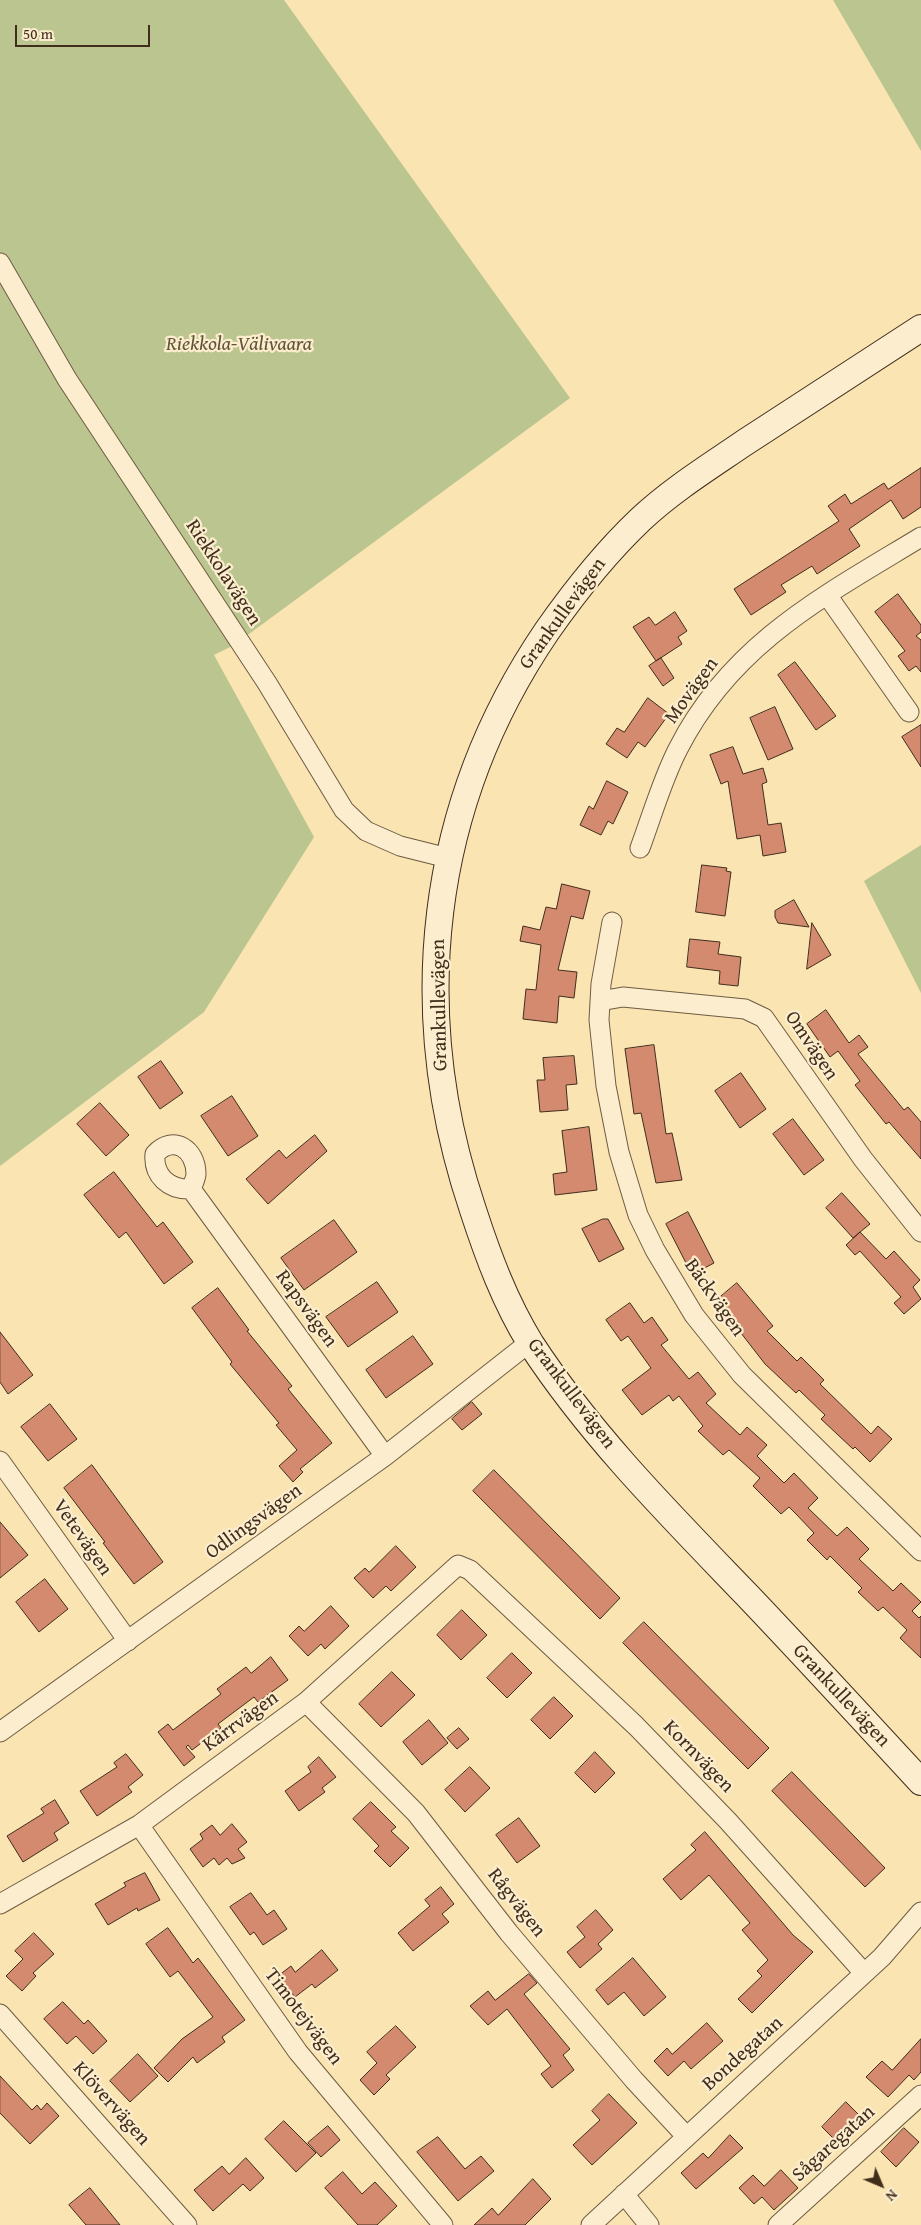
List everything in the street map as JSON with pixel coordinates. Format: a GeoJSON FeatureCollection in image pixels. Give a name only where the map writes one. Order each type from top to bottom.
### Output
{"type":"FeatureCollection","features":[{"type":"Feature","properties":{"kind":"street","name":"Riekkolavägen"},"geometry":{"type":"LineString","coordinates":[[0,263],[67,379],[262,675],[344,810],[366,831],[400,846],[448,858]]}},
{"type":"Feature","properties":{"kind":"street","name":"Grankullevägen"},"geometry":{"type":"LineString","coordinates":[[918,337],[802,404],[666,497],[640,520],[592,570],[525,664],[490,730],[456,824],[443,884],[437,946],[436,1035],[444,1104],[459,1170],[491,1265],[530,1342],[579,1410],[636,1476],[921,1782]]}},
{"type":"Feature","properties":{"kind":"street","name":"Movägen"},"geometry":{"type":"LineString","coordinates":[[640,848],[677,750],[702,707],[749,653],[790,618],[921,537]]}},
{"type":"Feature","properties":{"kind":"street"},"geometry":{"type":"LineString","coordinates":[[827,595],[909,712]]}},
{"type":"Feature","properties":{"kind":"street","name":"Bäckvägen"},"geometry":{"type":"LineString","coordinates":[[612,922],[601,984],[598,1020],[606,1086],[619,1152],[638,1215],[655,1250],[694,1315],[742,1375],[921,1551]]}},
{"type":"Feature","properties":{"kind":"street","name":"Omvägen"},"geometry":{"type":"LineString","coordinates":[[600,1001],[623,997],[745,1009],[764,1018],[862,1159],[921,1232]]}},
{"type":"Feature","properties":{"kind":"street","name":"Rapsvägen"},"geometry":{"type":"LineString","coordinates":[[191,1189],[385,1456]]}},
{"type":"Feature","properties":{"kind":"street","name":"Odlingsvägen"},"geometry":{"type":"LineString","coordinates":[[0,1732],[385,1456],[530,1342]]}},
{"type":"Feature","properties":{"kind":"street","name":"Vetevägen"},"geometry":{"type":"LineString","coordinates":[[0,1461],[128,1641]]}},
{"type":"Feature","properties":{"kind":"street","name":"Kärrvägen"},"geometry":{"type":"LineString","coordinates":[[0,1904],[139,1825],[306,1702],[458,1565],[470,1570],[486,1584]]}},
{"type":"Feature","properties":{"kind":"street","name":"Kornvägen"},"geometry":{"type":"LineString","coordinates":[[486,1584],[568,1660],[642,1733],[728,1822],[864,1973]]}},
{"type":"Feature","properties":{"kind":"street","name":"Rågvägen"},"geometry":{"type":"LineString","coordinates":[[306,1702],[416,1813],[509,1933],[634,2080],[686,2136]]}},
{"type":"Feature","properties":{"kind":"street","name":"Timotejvägen"},"geometry":{"type":"LineString","coordinates":[[139,1825],[298,2052],[443,2225]]}},
{"type":"Feature","properties":{"kind":"street","name":"Bondegatan"},"geometry":{"type":"LineString","coordinates":[[591,2225],[882,1957],[921,1912]]}},
{"type":"Feature","properties":{"kind":"street","name":"Klövervägen"},"geometry":{"type":"LineString","coordinates":[[0,2014],[187,2225]]}},
{"type":"Feature","properties":{"kind":"street","name":"Sågaregatan"},"geometry":{"type":"LineString","coordinates":[[778,2225],[921,2095]]}},
{"type":"Feature","properties":{"kind":"street"},"geometry":{"type":"LineString","coordinates":[[624,2194],[650,2225]]}},
{"type":"Feature","properties":{"kind":"green space","name":"Riekkola-Välivaara"},"geometry":{"type":"Polygon","coordinates":[[[0,0],[284,0],[570,398],[234,645],[214,655],[314,837],[204,1012],[0,1166],[0,0]]]}},
{"type":"Feature","properties":{"kind":"green space"},"geometry":{"type":"Polygon","coordinates":[[[833,0],[921,0],[921,151],[833,0]]]}},
{"type":"Feature","properties":{"kind":"green space"},"geometry":{"type":"Polygon","coordinates":[[[921,845],[921,993],[864,881],[921,845]]]}},
{"type":"Feature","properties":{"kind":"building"},"geometry":{"type":"Polygon","coordinates":[[[921,468],[921,507],[903,519],[891,500],[849,529],[860,546],[817,574],[812,566],[781,585],[786,592],[751,615],[734,589],[839,521],[828,506],[845,494],[851,504],[884,483],[888,489],[921,468]]]}},
{"type":"Feature","properties":{"kind":"building"},"geometry":{"type":"Polygon","coordinates":[[[898,594],[921,625],[921,632],[916,636],[921,640],[921,672],[916,666],[909,671],[898,656],[905,651],[875,612],[898,594]]]}},
{"type":"Feature","properties":{"kind":"building"},"geometry":{"type":"Polygon","coordinates":[[[675,612],[687,631],[678,637],[682,644],[656,661],[633,627],[649,617],[655,625],[675,612]]]}},
{"type":"Feature","properties":{"kind":"building"},"geometry":{"type":"Polygon","coordinates":[[[661,658],[674,678],[663,686],[649,666],[661,658]]]}},
{"type":"Feature","properties":{"kind":"building"},"geometry":{"type":"Polygon","coordinates":[[[795,662],[836,716],[816,730],[778,675],[795,662]]]}},
{"type":"Feature","properties":{"kind":"building"},"geometry":{"type":"Polygon","coordinates":[[[648,698],[669,714],[645,747],[638,742],[627,758],[606,744],[617,728],[624,732],[648,698]]]}},
{"type":"Feature","properties":{"kind":"building"},"geometry":{"type":"Polygon","coordinates":[[[775,707],[793,749],[768,760],[750,718],[775,707]]]}},
{"type":"Feature","properties":{"kind":"building"},"geometry":{"type":"Polygon","coordinates":[[[921,725],[921,767],[902,737],[921,725]]]}},
{"type":"Feature","properties":{"kind":"building"},"geometry":{"type":"Polygon","coordinates":[[[733,747],[743,774],[763,768],[767,782],[762,784],[768,825],[781,823],[786,852],[763,856],[760,835],[737,839],[728,781],[721,784],[710,755],[733,747]]]}},
{"type":"Feature","properties":{"kind":"building"},"geometry":{"type":"Polygon","coordinates":[[[607,781],[628,792],[613,824],[608,821],[601,835],[580,825],[589,806],[593,809],[607,781]]]}},
{"type":"Feature","properties":{"kind":"building"},"geometry":{"type":"Polygon","coordinates":[[[702,865],[727,868],[726,871],[731,872],[725,916],[696,912],[702,865]]]}},
{"type":"Feature","properties":{"kind":"building"},"geometry":{"type":"Polygon","coordinates":[[[562,884],[590,891],[583,919],[571,916],[558,970],[577,972],[574,998],[559,996],[557,1023],[523,1019],[526,989],[536,990],[541,945],[520,941],[523,926],[540,930],[546,907],[556,909],[562,884]]]}},
{"type":"Feature","properties":{"kind":"building"},"geometry":{"type":"Polygon","coordinates":[[[794,900],[809,927],[778,923],[775,911],[794,900]]]}},
{"type":"Feature","properties":{"kind":"building"},"geometry":{"type":"Polygon","coordinates":[[[812,923],[831,955],[807,969],[812,923]]]}},
{"type":"Feature","properties":{"kind":"building"},"geometry":{"type":"Polygon","coordinates":[[[690,939],[720,942],[718,954],[741,957],[738,986],[719,984],[720,971],[687,967],[690,939]]]}},
{"type":"Feature","properties":{"kind":"building"},"geometry":{"type":"Polygon","coordinates":[[[826,1010],[849,1043],[859,1035],[868,1047],[858,1054],[904,1110],[908,1107],[921,1122],[921,1159],[889,1122],[886,1124],[855,1085],[860,1081],[838,1051],[830,1057],[807,1024],[826,1010]]]}},
{"type":"Feature","properties":{"kind":"building"},"geometry":{"type":"Polygon","coordinates":[[[654,1045],[666,1134],[672,1133],[682,1180],[656,1183],[641,1113],[634,1114],[625,1049],[654,1045]]]}},
{"type":"Feature","properties":{"kind":"building"},"geometry":{"type":"Polygon","coordinates":[[[574,1056],[577,1084],[566,1085],[568,1110],[540,1112],[537,1080],[545,1080],[543,1058],[574,1056]]]}},
{"type":"Feature","properties":{"kind":"building"},"geometry":{"type":"Polygon","coordinates":[[[161,1061],[183,1093],[160,1109],[138,1077],[161,1061]]]}},
{"type":"Feature","properties":{"kind":"building"},"geometry":{"type":"Polygon","coordinates":[[[741,1073],[766,1109],[740,1128],[715,1091],[741,1073]]]}},
{"type":"Feature","properties":{"kind":"building"},"geometry":{"type":"Polygon","coordinates":[[[232,1096],[258,1136],[228,1156],[201,1116],[232,1096]]]}},
{"type":"Feature","properties":{"kind":"building"},"geometry":{"type":"Polygon","coordinates":[[[100,1103],[129,1135],[106,1156],[77,1124],[100,1103]]]}},
{"type":"Feature","properties":{"kind":"building"},"geometry":{"type":"Polygon","coordinates":[[[793,1119],[824,1160],[804,1175],[773,1134],[793,1119]]]}},
{"type":"Feature","properties":{"kind":"building"},"geometry":{"type":"Polygon","coordinates":[[[589,1127],[597,1190],[555,1195],[553,1174],[567,1172],[562,1131],[589,1127]]]}},
{"type":"Feature","properties":{"kind":"building"},"geometry":{"type":"Polygon","coordinates":[[[315,1135],[327,1151],[268,1204],[246,1179],[279,1150],[286,1158],[315,1135]]]}},
{"type":"Feature","properties":{"kind":"building"},"geometry":{"type":"Polygon","coordinates":[[[114,1172],[157,1227],[163,1222],[193,1262],[164,1284],[126,1232],[119,1238],[84,1195],[114,1172]]]}},
{"type":"Feature","properties":{"kind":"building"},"geometry":{"type":"Polygon","coordinates":[[[842,1193],[870,1224],[853,1238],[826,1208],[842,1193]]]}},
{"type":"Feature","properties":{"kind":"building"},"geometry":{"type":"Polygon","coordinates":[[[688,1212],[714,1263],[695,1273],[689,1261],[686,1263],[666,1224],[688,1212]]]}},
{"type":"Feature","properties":{"kind":"building"},"geometry":{"type":"Polygon","coordinates":[[[603,1219],[608,1219],[624,1249],[599,1262],[582,1229],[603,1219]]]}},
{"type":"Feature","properties":{"kind":"building"},"geometry":{"type":"Polygon","coordinates":[[[334,1220],[357,1252],[304,1290],[281,1258],[334,1220]]]}},
{"type":"Feature","properties":{"kind":"building"},"geometry":{"type":"Polygon","coordinates":[[[860,1232],[886,1259],[894,1251],[920,1280],[913,1287],[921,1299],[904,1314],[894,1303],[901,1297],[860,1251],[855,1255],[846,1245],[860,1232]]]}},
{"type":"Feature","properties":{"kind":"building"},"geometry":{"type":"Polygon","coordinates":[[[377,1282],[398,1312],[348,1347],[326,1317],[377,1282]]]}},
{"type":"Feature","properties":{"kind":"building"},"geometry":{"type":"Polygon","coordinates":[[[737,1283],[773,1326],[767,1331],[797,1361],[801,1357],[824,1380],[820,1384],[871,1434],[878,1426],[892,1439],[870,1462],[821,1419],[825,1415],[799,1390],[796,1393],[765,1364],[741,1333],[744,1330],[718,1299],[737,1283]]]}},
{"type":"Feature","properties":{"kind":"building"},"geometry":{"type":"Polygon","coordinates":[[[218,1288],[249,1330],[247,1331],[292,1386],[288,1389],[332,1443],[300,1469],[303,1472],[293,1482],[279,1466],[297,1450],[276,1425],[279,1423],[230,1364],[232,1362],[192,1308],[218,1288]]]}},
{"type":"Feature","properties":{"kind":"building"},"geometry":{"type":"Polygon","coordinates":[[[630,1303],[644,1323],[652,1317],[668,1340],[661,1345],[689,1379],[698,1372],[716,1394],[706,1403],[740,1435],[747,1427],[767,1445],[757,1456],[784,1483],[794,1473],[818,1498],[808,1508],[837,1536],[847,1527],[869,1549],[859,1559],[893,1591],[901,1583],[921,1602],[912,1611],[919,1618],[921,1616],[921,1658],[900,1638],[907,1630],[883,1607],[878,1611],[858,1592],[862,1588],[830,1556],[827,1560],[807,1540],[814,1533],[797,1515],[789,1507],[781,1514],[753,1486],[760,1478],[729,1450],[723,1455],[698,1431],[703,1426],[679,1396],[673,1401],[669,1395],[642,1415],[622,1390],[651,1368],[628,1336],[621,1341],[606,1320],[630,1303]]]}},
{"type":"Feature","properties":{"kind":"building"},"geometry":{"type":"Polygon","coordinates":[[[0,1332],[33,1375],[8,1394],[0,1382],[0,1332]]]}},
{"type":"Feature","properties":{"kind":"building"},"geometry":{"type":"Polygon","coordinates":[[[413,1336],[433,1364],[386,1398],[366,1370],[413,1336]]]}},
{"type":"Feature","properties":{"kind":"building"},"geometry":{"type":"Polygon","coordinates":[[[472,1402],[482,1414],[462,1430],[452,1419],[472,1402]]]}},
{"type":"Feature","properties":{"kind":"building"},"geometry":{"type":"Polygon","coordinates":[[[50,1404],[77,1439],[48,1461],[21,1427],[50,1404]]]}},
{"type":"Feature","properties":{"kind":"building"},"geometry":{"type":"Polygon","coordinates":[[[92,1465],[163,1562],[134,1584],[64,1488],[92,1465]]]}},
{"type":"Feature","properties":{"kind":"building"},"geometry":{"type":"Polygon","coordinates":[[[494,1470],[620,1598],[600,1619],[473,1491],[494,1470]]]}},
{"type":"Feature","properties":{"kind":"building"},"geometry":{"type":"Polygon","coordinates":[[[0,1522],[28,1555],[0,1578],[0,1522]]]}},
{"type":"Feature","properties":{"kind":"building"},"geometry":{"type":"Polygon","coordinates":[[[396,1546],[416,1567],[391,1591],[386,1586],[373,1598],[354,1578],[365,1568],[369,1572],[396,1546]]]}},
{"type":"Feature","properties":{"kind":"building"},"geometry":{"type":"Polygon","coordinates":[[[45,1579],[68,1609],[39,1632],[16,1602],[45,1579]]]}},
{"type":"Feature","properties":{"kind":"building"},"geometry":{"type":"Polygon","coordinates":[[[331,1606],[349,1626],[325,1649],[321,1644],[308,1656],[289,1636],[299,1626],[304,1631],[331,1606]]]}},
{"type":"Feature","properties":{"kind":"building"},"geometry":{"type":"Polygon","coordinates":[[[462,1610],[487,1635],[461,1660],[437,1635],[462,1610]]]}},
{"type":"Feature","properties":{"kind":"building"},"geometry":{"type":"Polygon","coordinates":[[[644,1622],[769,1748],[748,1769],[623,1643],[644,1622]]]}},
{"type":"Feature","properties":{"kind":"building"},"geometry":{"type":"Polygon","coordinates":[[[512,1653],[532,1673],[507,1698],[487,1678],[512,1653]]]}},
{"type":"Feature","properties":{"kind":"building"},"geometry":{"type":"Polygon","coordinates":[[[271,1657],[288,1680],[258,1702],[254,1697],[218,1724],[221,1728],[192,1750],[188,1745],[186,1747],[195,1757],[184,1766],[158,1732],[168,1724],[173,1730],[221,1694],[217,1689],[246,1667],[251,1673],[271,1657]]]}},
{"type":"Feature","properties":{"kind":"building"},"geometry":{"type":"Polygon","coordinates":[[[392,1672],[415,1695],[381,1727],[359,1704],[392,1672]]]}},
{"type":"Feature","properties":{"kind":"building"},"geometry":{"type":"Polygon","coordinates":[[[554,1697],[573,1716],[550,1739],[531,1720],[554,1697]]]}},
{"type":"Feature","properties":{"kind":"building"},"geometry":{"type":"Polygon","coordinates":[[[429,1720],[448,1743],[422,1765],[403,1742],[429,1720]]]}},
{"type":"Feature","properties":{"kind":"building"},"geometry":{"type":"Polygon","coordinates":[[[459,1728],[469,1739],[457,1749],[447,1738],[459,1728]]]}},
{"type":"Feature","properties":{"kind":"building"},"geometry":{"type":"Polygon","coordinates":[[[595,1752],[615,1773],[595,1793],[575,1773],[595,1752]]]}},
{"type":"Feature","properties":{"kind":"building"},"geometry":{"type":"Polygon","coordinates":[[[126,1754],[143,1775],[128,1787],[132,1792],[97,1816],[80,1791],[117,1767],[114,1763],[126,1754]]]}},
{"type":"Feature","properties":{"kind":"building"},"geometry":{"type":"Polygon","coordinates":[[[319,1757],[336,1777],[322,1788],[325,1792],[299,1811],[285,1791],[311,1772],[308,1767],[319,1757]]]}},
{"type":"Feature","properties":{"kind":"building"},"geometry":{"type":"Polygon","coordinates":[[[470,1767],[490,1788],[465,1812],[445,1790],[470,1767]]]}},
{"type":"Feature","properties":{"kind":"building"},"geometry":{"type":"Polygon","coordinates":[[[792,1772],[885,1868],[865,1887],[772,1791],[792,1772]]]}},
{"type":"Feature","properties":{"kind":"building"},"geometry":{"type":"Polygon","coordinates":[[[55,1800],[69,1823],[54,1833],[58,1840],[23,1862],[7,1836],[44,1813],[41,1809],[55,1800]]]}},
{"type":"Feature","properties":{"kind":"building"},"geometry":{"type":"Polygon","coordinates":[[[371,1802],[396,1827],[391,1831],[409,1848],[390,1867],[374,1851],[379,1846],[353,1819],[371,1802]]]}},
{"type":"Feature","properties":{"kind":"building"},"geometry":{"type":"Polygon","coordinates":[[[519,1818],[540,1846],[517,1863],[496,1835],[519,1818]]]}},
{"type":"Feature","properties":{"kind":"building"},"geometry":{"type":"Polygon","coordinates":[[[232,1824],[247,1842],[238,1849],[245,1858],[232,1864],[227,1858],[219,1865],[214,1858],[203,1867],[190,1849],[203,1839],[200,1834],[212,1825],[220,1835],[232,1824]]]}},
{"type":"Feature","properties":{"kind":"building"},"geometry":{"type":"Polygon","coordinates":[[[705,1832],[793,1935],[813,1952],[752,2013],[738,1999],[762,1976],[757,1971],[768,1960],[742,1930],[750,1923],[709,1875],[681,1900],[663,1879],[696,1850],[691,1845],[705,1832]]]}},
{"type":"Feature","properties":{"kind":"building"},"geometry":{"type":"Polygon","coordinates":[[[145,1873],[160,1900],[138,1911],[137,1908],[108,1925],[95,1904],[126,1886],[124,1883],[145,1873]]]}},
{"type":"Feature","properties":{"kind":"building"},"geometry":{"type":"Polygon","coordinates":[[[441,1887],[454,1904],[442,1914],[449,1922],[413,1951],[398,1933],[430,1906],[425,1900],[441,1887]]]}},
{"type":"Feature","properties":{"kind":"building"},"geometry":{"type":"Polygon","coordinates":[[[251,1893],[267,1915],[274,1910],[287,1929],[263,1945],[254,1932],[250,1935],[230,1907],[251,1893]]]}},
{"type":"Feature","properties":{"kind":"building"},"geometry":{"type":"Polygon","coordinates":[[[596,1910],[613,1930],[598,1944],[602,1949],[580,1968],[567,1952],[585,1937],[577,1927],[596,1910]]]}},
{"type":"Feature","properties":{"kind":"building"},"geometry":{"type":"Polygon","coordinates":[[[168,1928],[193,1963],[198,1958],[245,2020],[222,2037],[225,2042],[197,2063],[193,2057],[168,2082],[154,2068],[182,2039],[213,2017],[178,1971],[170,1977],[146,1944],[168,1928]]]}},
{"type":"Feature","properties":{"kind":"building"},"geometry":{"type":"Polygon","coordinates":[[[34,1933],[54,1954],[33,1973],[36,1976],[22,1991],[6,1976],[23,1959],[15,1951],[34,1933]]]}},
{"type":"Feature","properties":{"kind":"building"},"geometry":{"type":"Polygon","coordinates":[[[322,1950],[338,1970],[315,1988],[312,1984],[295,1997],[278,1976],[291,1966],[295,1972],[322,1950]]]}},
{"type":"Feature","properties":{"kind":"building"},"geometry":{"type":"Polygon","coordinates":[[[633,1958],[666,1997],[644,2016],[624,1992],[608,2005],[596,1990],[633,1958]]]}},
{"type":"Feature","properties":{"kind":"building"},"geometry":{"type":"Polygon","coordinates":[[[529,1974],[537,1983],[524,1994],[570,2049],[563,2055],[574,2070],[552,2088],[541,2074],[551,2066],[507,2009],[488,2025],[470,2006],[488,1991],[495,2000],[529,1974]]]}},
{"type":"Feature","properties":{"kind":"building"},"geometry":{"type":"Polygon","coordinates":[[[63,2002],[84,2024],[88,2020],[107,2041],[93,2054],[76,2036],[67,2044],[44,2019],[63,2002]]]}},
{"type":"Feature","properties":{"kind":"building"},"geometry":{"type":"Polygon","coordinates":[[[707,2023],[723,2041],[691,2069],[684,2061],[668,2076],[654,2061],[667,2048],[672,2054],[707,2023]]]}},
{"type":"Feature","properties":{"kind":"building"},"geometry":{"type":"Polygon","coordinates":[[[396,2026],[416,2047],[386,2075],[390,2079],[374,2095],[360,2080],[377,2063],[367,2052],[396,2026]]]}},
{"type":"Feature","properties":{"kind":"building"},"geometry":{"type":"Polygon","coordinates":[[[921,2039],[921,2072],[914,2080],[909,2075],[888,2097],[866,2077],[882,2061],[892,2070],[921,2039]]]}},
{"type":"Feature","properties":{"kind":"building"},"geometry":{"type":"Polygon","coordinates":[[[138,2054],[158,2076],[130,2102],[110,2081],[138,2054]]]}},
{"type":"Feature","properties":{"kind":"building"},"geometry":{"type":"Polygon","coordinates":[[[0,2076],[32,2110],[37,2105],[41,2110],[47,2103],[59,2116],[30,2144],[0,2113],[0,2076]]]}},
{"type":"Feature","properties":{"kind":"building"},"geometry":{"type":"Polygon","coordinates":[[[609,2094],[637,2123],[592,2165],[573,2145],[600,2120],[592,2111],[609,2094]]]}},
{"type":"Feature","properties":{"kind":"building"},"geometry":{"type":"Polygon","coordinates":[[[846,2102],[865,2121],[841,2146],[822,2127],[846,2102]]]}},
{"type":"Feature","properties":{"kind":"building"},"geometry":{"type":"Polygon","coordinates":[[[284,2121],[316,2153],[296,2172],[265,2139],[284,2121]]]}},
{"type":"Feature","properties":{"kind":"building"},"geometry":{"type":"Polygon","coordinates":[[[328,2126],[340,2140],[321,2157],[308,2143],[328,2126]]]}},
{"type":"Feature","properties":{"kind":"building"},"geometry":{"type":"Polygon","coordinates":[[[904,2128],[919,2142],[896,2167],[881,2152],[904,2128]]]}},
{"type":"Feature","properties":{"kind":"building"},"geometry":{"type":"Polygon","coordinates":[[[730,2135],[743,2148],[696,2189],[681,2173],[703,2153],[708,2158],[730,2135]]]}},
{"type":"Feature","properties":{"kind":"building"},"geometry":{"type":"Polygon","coordinates":[[[438,2137],[465,2169],[481,2156],[494,2171],[458,2201],[417,2152],[438,2137]]]}},
{"type":"Feature","properties":{"kind":"building"},"geometry":{"type":"Polygon","coordinates":[[[246,2158],[264,2178],[250,2191],[243,2184],[213,2211],[194,2190],[222,2166],[229,2174],[246,2158]]]}},
{"type":"Feature","properties":{"kind":"building"},"geometry":{"type":"Polygon","coordinates":[[[781,2170],[798,2188],[774,2210],[762,2197],[754,2204],[739,2188],[753,2175],[764,2186],[781,2170]]]}},
{"type":"Feature","properties":{"kind":"building"},"geometry":{"type":"Polygon","coordinates":[[[343,2172],[362,2194],[375,2182],[397,2206],[377,2225],[358,2225],[325,2188],[343,2172]]]}},
{"type":"Feature","properties":{"kind":"building"},"geometry":{"type":"Polygon","coordinates":[[[533,2179],[551,2199],[525,2225],[474,2225],[492,2208],[498,2215],[533,2179]]]}},
{"type":"Feature","properties":{"kind":"building"},"geometry":{"type":"Polygon","coordinates":[[[90,2188],[120,2225],[86,2225],[69,2205],[90,2188]]]}}]}
